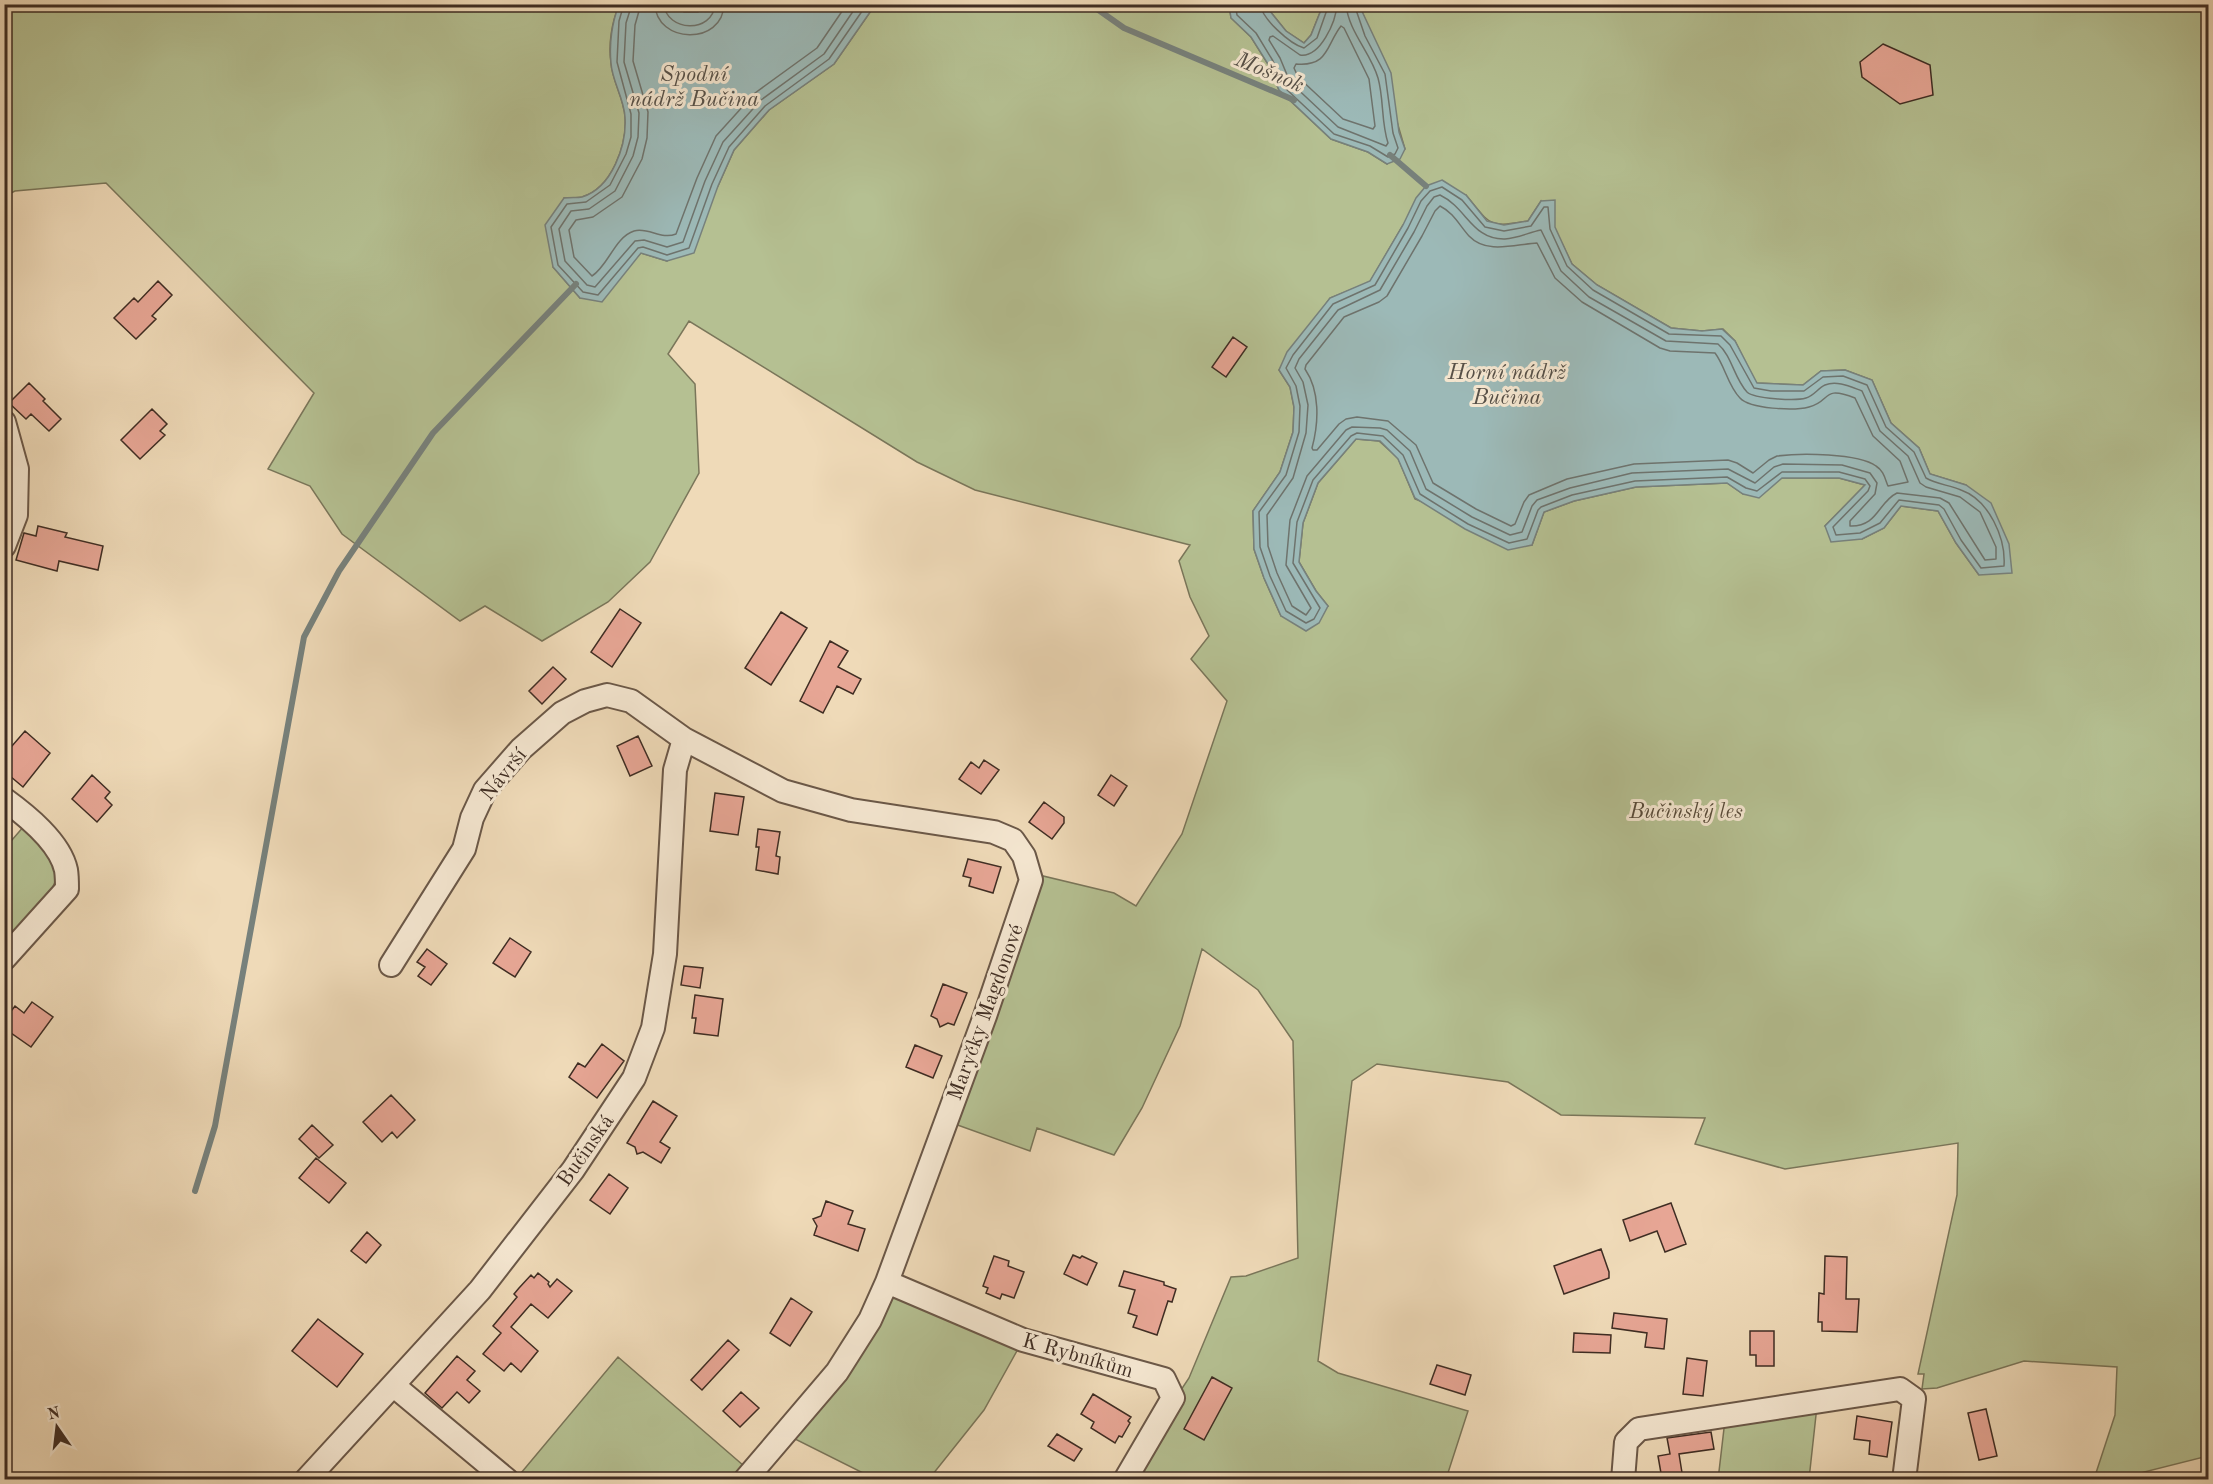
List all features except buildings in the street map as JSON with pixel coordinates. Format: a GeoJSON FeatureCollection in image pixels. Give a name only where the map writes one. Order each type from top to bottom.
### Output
{"type":"FeatureCollection","features":[{"type":"Feature","properties":{"kind":"street"},"geometry":{"type":"LineString","coordinates":[[4,422],[17,469],[16,515],[4,546]]}},
{"type":"Feature","properties":{"kind":"street","name":"Návrší"},"geometry":{"type":"LineString","coordinates":[[391,966],[464,849],[472,818],[485,790],[521,749],[562,712],[607,694],[631,701],[684,739]]}},
{"type":"Feature","properties":{"kind":"street","name":"Maryčky Magdonové"},"geometry":{"type":"LineString","coordinates":[[684,739],[783,791],[851,810],[994,832],[1013,840],[1024,856],[1031,880],[985,1016],[887,1282],[870,1320],[837,1372],[745,1479]]}},
{"type":"Feature","properties":{"kind":"street","name":"Bučinská"},"geometry":{"type":"LineString","coordinates":[[306,1479],[480,1290],[573,1170],[634,1078],[653,1028],[665,954],[675,770],[684,739]]}},
{"type":"Feature","properties":{"kind":"street"},"geometry":{"type":"LineString","coordinates":[[4,799],[30,818],[51,842],[66,868],[67,890],[4,959]]}},
{"type":"Feature","properties":{"kind":"street","name":"K Rybníkům"},"geometry":{"type":"LineString","coordinates":[[887,1282],[1023,1340],[1164,1379],[1173,1398],[1125,1479]]}},
{"type":"Feature","properties":{"kind":"street"},"geometry":{"type":"LineString","coordinates":[[393,1385],[507,1479]]}},
{"type":"Feature","properties":{"kind":"street"},"geometry":{"type":"LineString","coordinates":[[1623,1479],[1626,1442],[1639,1429],[1900,1389],[1914,1399],[1904,1479]]}},
{"type":"Feature","properties":{"kind":"green space","name":"Bučinský les"},"geometry":{"type":"Polygon","coordinates":[[[5,5],[619,5],[611,33],[610,56],[613,76],[625,117],[620,152],[616,164],[602,185],[582,197],[564,198],[553,267],[580,298],[641,253],[667,261],[718,186],[734,150],[769,110],[834,64],[875,5],[1229,5],[1231,18],[1251,37],[1268,64],[1279,90],[1331,139],[1368,152],[1387,164],[1405,149],[1371,33],[1359,5],[2208,5],[2208,1456],[2144,1472],[2154,1479],[2094,1479],[2115,1415],[2117,1367],[2024,1361],[1937,1388],[1922,1389],[1924,1374],[1918,1374],[1957,1195],[1958,1143],[1785,1169],[1695,1144],[1705,1118],[1561,1115],[1508,1082],[1377,1064],[1352,1081],[1318,1361],[1338,1373],[1468,1411],[1446,1479],[1133,1479],[1189,1378],[1231,1277],[1246,1276],[1298,1258],[1293,1041],[1258,990],[1202,949],[1180,1026],[1142,1108],[1114,1155],[1037,1128],[1030,1151],[952,1123],[997,1010],[1043,876],[1114,893],[1136,906],[1182,834],[1227,701],[1191,659],[1209,636],[1190,597],[1179,561],[1190,545],[975,490],[917,462],[689,321],[668,354],[695,384],[699,473],[650,562],[608,602],[542,641],[485,606],[460,621],[342,534],[310,486],[268,469],[314,393],[106,183],[15,191],[5,196],[5,5]],[[1466,195],[1403,225],[1370,282],[1330,298],[1279,370],[1290,387],[1294,407],[1293,432],[1280,472],[1253,511],[1254,549],[1281,616],[1328,606],[1299,562],[1303,523],[1318,483],[1356,439],[1379,441],[1398,458],[1415,499],[1532,545],[1544,512],[1574,501],[1636,487],[1727,483],[1743,494],[1782,478],[1839,478],[1865,485],[1825,526],[1862,539],[1884,528],[1901,506],[1938,511],[1956,543],[1979,575],[1966,485],[1930,474],[1919,448],[1891,423],[1872,380],[1845,370],[1821,371],[1803,385],[1756,383],[1735,341],[1723,329],[1702,331],[1671,328],[1597,285],[1572,264],[1541,201],[1528,221],[1497,224],[1486,218],[1466,195]]]}},
{"type":"Feature","properties":{"kind":"green space"},"geometry":{"type":"Polygon","coordinates":[[[1265,5],[1323,5],[1311,35],[1304,43],[1286,31],[1265,5]]]}},
{"type":"Feature","properties":{"kind":"green space"},"geometry":{"type":"Polygon","coordinates":[[[25,825],[60,870],[52,889],[5,943],[5,848],[25,825]]]}},
{"type":"Feature","properties":{"kind":"green space"},"geometry":{"type":"Polygon","coordinates":[[[891,1288],[1023,1340],[984,1410],[929,1479],[875,1479],[789,1436],[891,1288]]]}},
{"type":"Feature","properties":{"kind":"green space"},"geometry":{"type":"Polygon","coordinates":[[[618,1357],[744,1466],[731,1479],[516,1479],[618,1357]]]}},
{"type":"Feature","properties":{"kind":"green space"},"geometry":{"type":"Polygon","coordinates":[[[1817,1406],[1809,1479],[1718,1480],[1725,1420],[1817,1406]]]}},
{"type":"Feature","properties":{"kind":"water","name":"Spodní nádrž Bučina"},"geometry":{"type":"Polygon","coordinates":[[[704,4],[875,5],[834,64],[769,110],[734,150],[718,186],[694,253],[667,261],[641,253],[602,302],[580,298],[553,267],[545,225],[564,198],[582,197],[593,192],[602,185],[616,164],[625,128],[623,103],[613,76],[610,48],[619,5],[674,5],[684,12],[698,12],[704,4]]]}},
{"type":"Feature","properties":{"kind":"water"},"geometry":{"type":"Polygon","coordinates":[[[1229,5],[1265,5],[1286,31],[1304,43],[1311,35],[1323,5],[1359,5],[1391,73],[1399,132],[1405,149],[1400,159],[1387,164],[1368,152],[1331,139],[1279,90],[1268,64],[1251,37],[1231,18],[1229,5]]]}},
{"type":"Feature","properties":{"kind":"water","name":"Horní nádrž Bučina"},"geometry":{"type":"Polygon","coordinates":[[[1442,180],[1466,195],[1487,221],[1504,225],[1528,221],[1541,201],[1555,200],[1555,227],[1572,264],[1597,285],[1671,328],[1702,331],[1722,329],[1735,341],[1757,383],[1803,385],[1821,371],[1845,370],[1872,380],[1891,423],[1919,448],[1930,474],[1966,485],[1991,503],[2009,544],[2012,573],[1979,575],[1956,543],[1938,511],[1901,506],[1884,528],[1862,539],[1831,542],[1825,526],[1865,485],[1839,478],[1782,478],[1759,498],[1743,494],[1727,483],[1636,487],[1574,501],[1544,512],[1532,545],[1508,550],[1465,529],[1415,498],[1398,459],[1380,441],[1356,439],[1318,483],[1303,523],[1299,562],[1328,606],[1319,623],[1306,631],[1281,616],[1254,549],[1253,511],[1280,472],[1293,432],[1294,407],[1290,387],[1279,370],[1287,352],[1330,298],[1370,281],[1416,198],[1426,186],[1442,180]]]}},
{"type":"Feature","properties":{"kind":"waterway","name":"Mošnok"},"geometry":{"type":"LineString","coordinates":[[1090,4],[1124,28],[1294,100]]}},
{"type":"Feature","properties":{"kind":"waterway","name":"Mošnok"},"geometry":{"type":"LineString","coordinates":[[1390,155],[1426,186]]}},
{"type":"Feature","properties":{"kind":"waterway"},"geometry":{"type":"LineString","coordinates":[[195,1191],[215,1126],[304,637],[339,571],[433,433],[576,284]]}}]}
